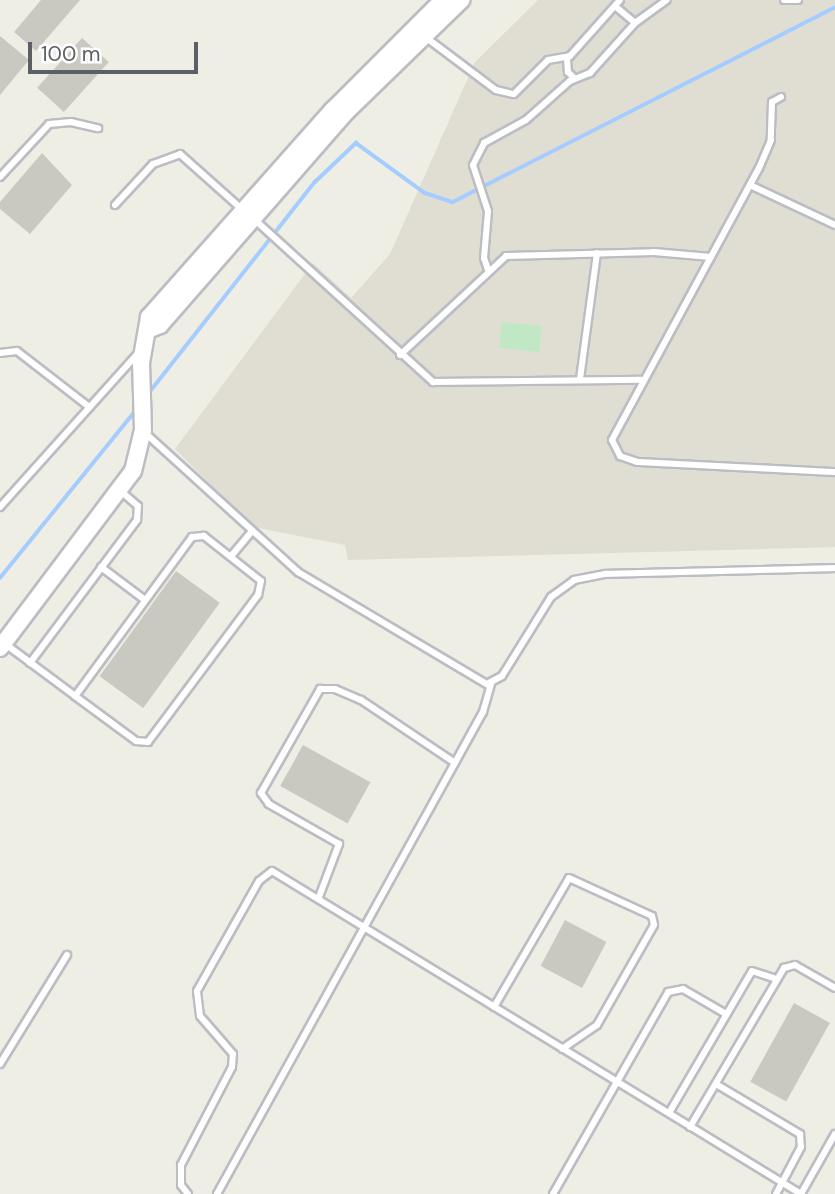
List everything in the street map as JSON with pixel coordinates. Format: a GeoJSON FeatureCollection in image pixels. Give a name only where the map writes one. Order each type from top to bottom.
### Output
{"type":"FeatureCollection","features":[{"type":"Feature","properties":{"kind":"street"},"geometry":{"type":"LineString","coordinates":[[1,641],[119,489],[134,460],[143,425],[143,348],[148,330],[160,325],[419,32],[443,0]]}},
{"type":"Feature","properties":{"kind":"street"},"geometry":{"type":"LineString","coordinates":[[419,32],[461,0]]}},
{"type":"Feature","properties":{"kind":"street"},"geometry":{"type":"LineString","coordinates":[[1,641],[124,464],[134,460]]}},
{"type":"Feature","properties":{"kind":"lane"},"geometry":{"type":"LineString","coordinates":[[488,270],[484,258],[489,221],[473,165],[484,143],[526,120],[574,79],[590,73],[635,23],[667,0]]}},
{"type":"Feature","properties":{"kind":"lane"},"geometry":{"type":"LineString","coordinates":[[784,0],[798,0]]}},
{"type":"Feature","properties":{"kind":"lane"},"geometry":{"type":"LineString","coordinates":[[419,32],[508,95],[519,91],[548,60],[567,59],[618,3],[635,23]]}},
{"type":"Feature","properties":{"kind":"lane"},"geometry":{"type":"LineString","coordinates":[[567,59],[568,72],[574,79]]}},
{"type":"Feature","properties":{"kind":"lane"},"geometry":{"type":"LineString","coordinates":[[780,97],[772,102],[771,140],[750,185],[613,431],[615,450],[627,460],[835,472]]}},
{"type":"Feature","properties":{"kind":"lane"},"geometry":{"type":"LineString","coordinates":[[0,177],[49,124],[71,122],[98,128]]}},
{"type":"Feature","properties":{"kind":"lane"},"geometry":{"type":"LineString","coordinates":[[115,205],[153,164],[180,154],[426,378],[442,384],[580,379],[641,380]]}},
{"type":"Feature","properties":{"kind":"lane"},"geometry":{"type":"LineString","coordinates":[[750,185],[835,225]]}},
{"type":"Feature","properties":{"kind":"lane"},"geometry":{"type":"LineString","coordinates":[[400,355],[506,256],[691,252],[710,257]]}},
{"type":"Feature","properties":{"kind":"lane"},"geometry":{"type":"LineString","coordinates":[[580,379],[597,253]]}},
{"type":"Feature","properties":{"kind":"lane"},"geometry":{"type":"LineString","coordinates":[[0,507],[143,348]]}},
{"type":"Feature","properties":{"kind":"lane"},"geometry":{"type":"LineString","coordinates":[[0,352],[17,351],[89,406]]}},
{"type":"Feature","properties":{"kind":"lane"},"geometry":{"type":"LineString","coordinates":[[143,425],[251,531],[298,572],[491,684]]}},
{"type":"Feature","properties":{"kind":"lane"},"geometry":{"type":"LineString","coordinates":[[30,663],[139,513],[119,489]]}},
{"type":"Feature","properties":{"kind":"lane"},"geometry":{"type":"LineString","coordinates":[[232,555],[251,531]]}},
{"type":"Feature","properties":{"kind":"lane"},"geometry":{"type":"LineString","coordinates":[[1,641],[30,663],[136,741],[148,742],[262,588],[256,574],[204,536],[192,537],[75,696]]}},
{"type":"Feature","properties":{"kind":"lane"},"geometry":{"type":"LineString","coordinates":[[102,567],[145,600]]}},
{"type":"Feature","properties":{"kind":"lane"},"geometry":{"type":"LineString","coordinates":[[217,1194],[455,763],[487,703],[491,684],[513,661],[551,597],[574,580],[605,574],[835,568]]}},
{"type":"Feature","properties":{"kind":"lane"},"geometry":{"type":"LineString","coordinates":[[319,897],[339,844],[269,804],[261,793],[320,689],[335,689],[361,700],[455,763]]}},
{"type":"Feature","properties":{"kind":"lane"},"geometry":{"type":"LineString","coordinates":[[188,1194],[181,1185],[181,1165],[232,1067],[233,1054],[200,1016],[197,991],[266,874],[281,873],[562,1049],[801,1194],[835,1133]]}},
{"type":"Feature","properties":{"kind":"lane"},"geometry":{"type":"LineString","coordinates":[[494,1007],[569,878],[649,914],[654,925],[597,1025],[562,1049]]}},
{"type":"Feature","properties":{"kind":"lane"},"geometry":{"type":"LineString","coordinates":[[0,1064],[67,954]]}},
{"type":"Feature","properties":{"kind":"lane"},"geometry":{"type":"LineString","coordinates":[[691,1127],[788,964],[795,965],[835,988]]}},
{"type":"Feature","properties":{"kind":"lane"},"geometry":{"type":"LineString","coordinates":[[669,1114],[752,971],[777,979]]}},
{"type":"Feature","properties":{"kind":"lane"},"geometry":{"type":"LineString","coordinates":[[553,1194],[672,988],[683,989],[726,1014]]}},
{"type":"Feature","properties":{"kind":"lane"},"geometry":{"type":"LineString","coordinates":[[716,1084],[800,1134],[801,1147],[776,1194]]}},
{"type":"Feature","properties":{"kind":"shaded area"},"geometry":{"type":"Polygon","coordinates":[[[538,0],[835,0],[835,547],[348,560],[345,545],[253,527],[175,449],[313,263],[351,298],[390,254],[475,62],[538,0]]]}},
{"type":"Feature","properties":{"kind":"green space"},"geometry":{"type":"Polygon","coordinates":[[[502,322],[542,326],[539,352],[499,348],[502,322]]]}},
{"type":"Feature","properties":{"kind":"building"},"geometry":{"type":"Polygon","coordinates":[[[41,0],[80,0],[36,51],[14,32],[41,0]]]}},
{"type":"Feature","properties":{"kind":"building"},"geometry":{"type":"Polygon","coordinates":[[[0,36],[29,60],[0,95],[0,36]]]}},
{"type":"Feature","properties":{"kind":"building"},"geometry":{"type":"Polygon","coordinates":[[[82,38],[109,62],[64,112],[37,88],[82,38]]]}},
{"type":"Feature","properties":{"kind":"building"},"geometry":{"type":"Polygon","coordinates":[[[42,153],[72,185],[30,234],[0,209],[0,202],[42,153]]]}},
{"type":"Feature","properties":{"kind":"building"},"geometry":{"type":"Polygon","coordinates":[[[176,571],[220,603],[143,708],[100,676],[176,571]]]}},
{"type":"Feature","properties":{"kind":"building"},"geometry":{"type":"Polygon","coordinates":[[[303,745],[370,782],[348,823],[280,786],[303,745]]]}},
{"type":"Feature","properties":{"kind":"building"},"geometry":{"type":"Polygon","coordinates":[[[565,920],[606,942],[582,988],[541,966],[565,920]]]}},
{"type":"Feature","properties":{"kind":"building"},"geometry":{"type":"Polygon","coordinates":[[[794,1003],[830,1023],[786,1102],[750,1082],[794,1003]]]}},
{"type":"Feature","properties":{"kind":"waterway"},"geometry":{"type":"LineString","coordinates":[[148,394],[315,182],[356,143],[425,193],[453,202],[835,7]]}},
{"type":"Feature","properties":{"kind":"waterway"},"geometry":{"type":"LineString","coordinates":[[0,578],[135,411]]}}]}
